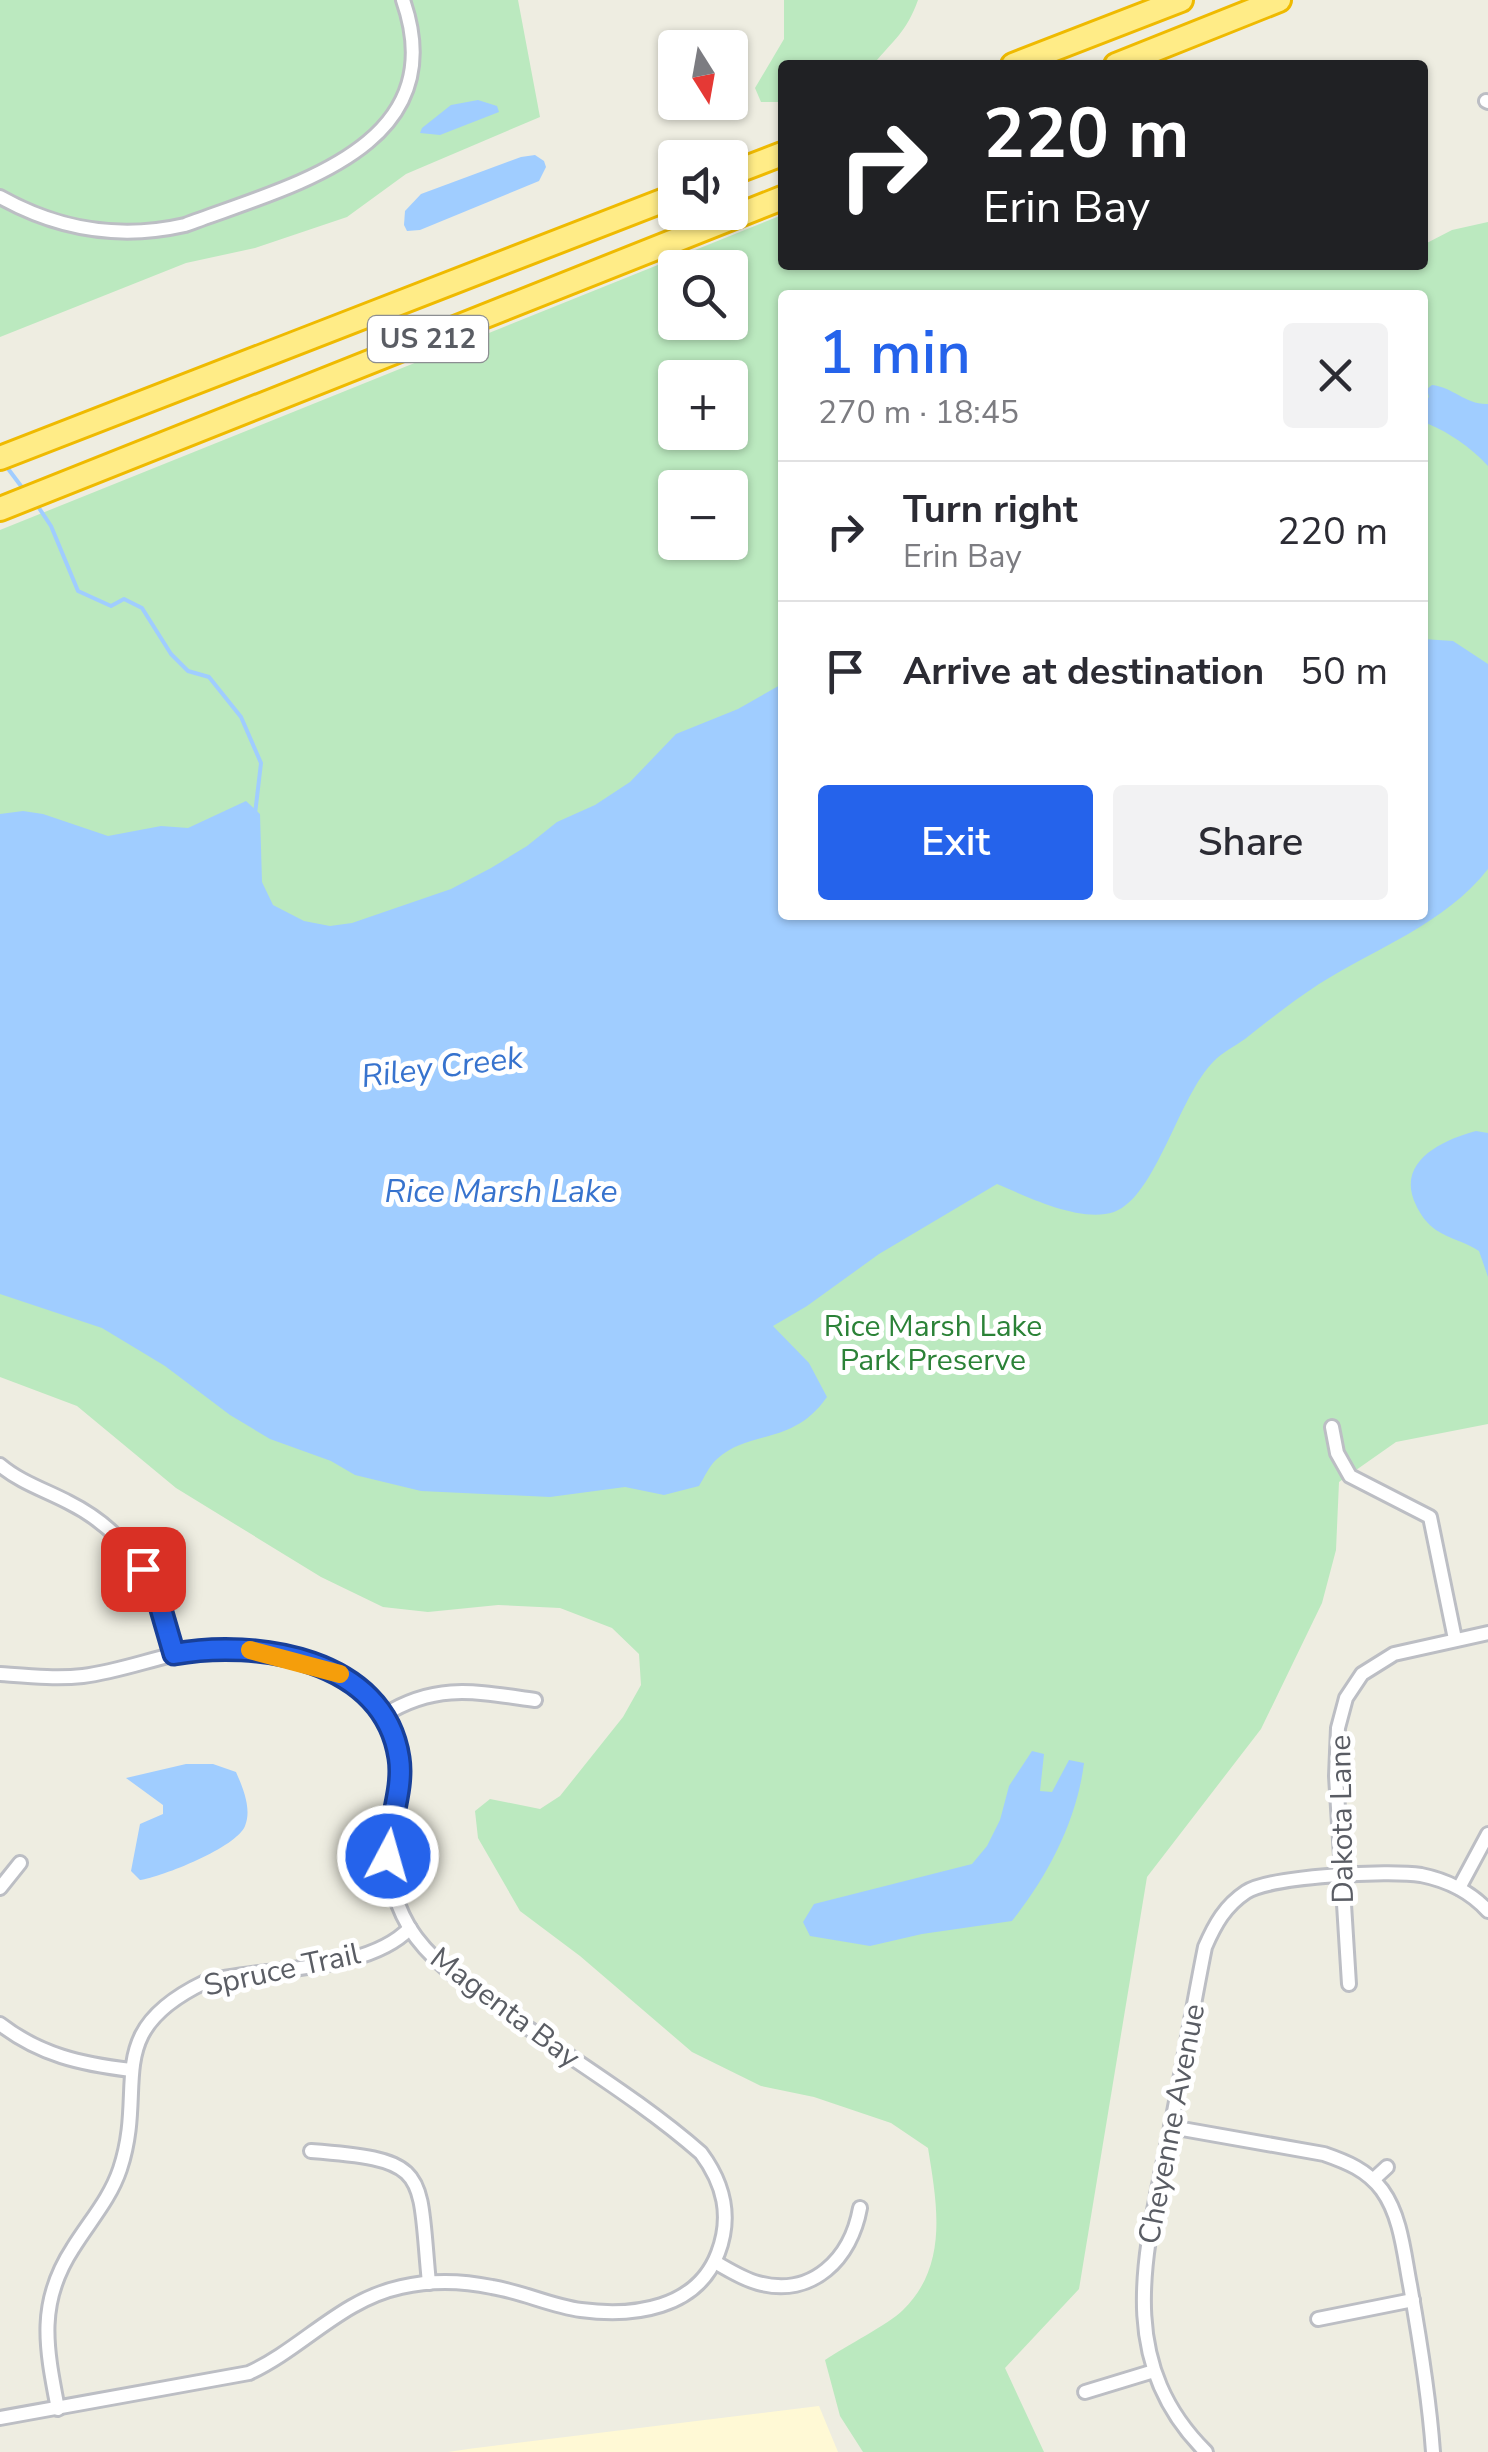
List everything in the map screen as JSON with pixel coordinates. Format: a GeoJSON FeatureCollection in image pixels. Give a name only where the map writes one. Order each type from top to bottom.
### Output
{"type":"FeatureCollection","features":[{"type":"Feature","properties":{"kind":"highway"},"geometry":{"type":"LineString","coordinates":[[1026,60],[1182,0]]}},
{"type":"Feature","properties":{"kind":"highway"},"geometry":{"type":"LineString","coordinates":[[1129,60],[1279,0]]}},
{"type":"Feature","properties":{"kind":"highway"},"geometry":{"type":"LineString","coordinates":[[748,167],[778,156]]}},
{"type":"Feature","properties":{"kind":"highway","name":"US 212"},"geometry":{"type":"LineString","coordinates":[[0,510],[778,200]]}},
{"type":"Feature","properties":{"kind":"highway","name":"US 212"},"geometry":{"type":"LineString","coordinates":[[0,458],[658,203]]}},
{"type":"Feature","properties":{"kind":"street"},"geometry":{"type":"LineString","coordinates":[[0,197],[74,228],[130,234],[185,225],[340,164],[370,143],[396,110],[407,88],[413,50],[404,0]]}},
{"type":"Feature","properties":{"kind":"street"},"geometry":{"type":"LineString","coordinates":[[1332,1426],[1337,1453],[1350,1476],[1430,1517],[1455,1638]]}},
{"type":"Feature","properties":{"kind":"street"},"geometry":{"type":"LineString","coordinates":[[0,1466],[89,1513],[128,1548],[156,1592],[174,1654]]}},
{"type":"Feature","properties":{"kind":"street","name":"Dakota Lane"},"geometry":{"type":"LineString","coordinates":[[1350,1984],[1341,1876],[1338,1728],[1346,1698],[1362,1674],[1394,1654],[1488,1632]]}},
{"type":"Feature","properties":{"kind":"street","name":"Magenta Bay"},"geometry":{"type":"LineString","coordinates":[[0,1674],[82,1676],[221,1647],[245,1648],[318,1667],[357,1685],[384,1714],[399,1759],[398,1787],[388,1831],[391,1882],[410,1928],[453,1975],[701,2153],[720,2186],[726,2225],[715,2262],[694,2287],[667,2304],[647,2310],[580,2310],[480,2284],[430,2283]]}},
{"type":"Feature","properties":{"kind":"street"},"geometry":{"type":"LineString","coordinates":[[384,1714],[414,1699],[454,1690],[536,1700]]}},
{"type":"Feature","properties":{"kind":"street"},"geometry":{"type":"LineString","coordinates":[[1488,1834],[1459,1888],[1488,1911]]}},
{"type":"Feature","properties":{"kind":"street"},"geometry":{"type":"LineString","coordinates":[[0,1888],[20,1863]]}},
{"type":"Feature","properties":{"kind":"street","name":"Cheyenne Avenue"},"geometry":{"type":"LineString","coordinates":[[1206,2452],[1188,2434],[1163,2397],[1154,2372],[1141,2303],[1151,2222],[1204,1947],[1227,1907],[1249,1890],[1275,1880],[1418,1874],[1459,1888]]}},
{"type":"Feature","properties":{"kind":"street","name":"Spruce Trail"},"geometry":{"type":"LineString","coordinates":[[58,2409],[48,2357],[47,2312],[61,2269],[111,2191],[120,2170],[129,2124],[130,2070],[153,2018],[187,1991],[227,1976],[351,1958],[400,1940],[410,1928]]}},
{"type":"Feature","properties":{"kind":"street"},"geometry":{"type":"LineString","coordinates":[[0,2024],[31,2046],[52,2055],[130,2070]]}},
{"type":"Feature","properties":{"kind":"street"},"geometry":{"type":"LineString","coordinates":[[1171,2127],[1324,2154],[1346,2161],[1374,2179],[1394,2214],[1413,2300],[1429,2390],[1432,2452]]}},
{"type":"Feature","properties":{"kind":"street"},"geometry":{"type":"LineString","coordinates":[[0,2418],[249,2373],[272,2362],[344,2309],[402,2286],[430,2283],[421,2200],[412,2176],[387,2159],[310,2150]]}},
{"type":"Feature","properties":{"kind":"street"},"geometry":{"type":"LineString","coordinates":[[1374,2179],[1387,2167]]}},
{"type":"Feature","properties":{"kind":"street"},"geometry":{"type":"LineString","coordinates":[[715,2262],[739,2276],[777,2286],[816,2277],[846,2251],[855,2234],[860,2208]]}},
{"type":"Feature","properties":{"kind":"street"},"geometry":{"type":"LineString","coordinates":[[1318,2319],[1413,2300]]}},
{"type":"Feature","properties":{"kind":"street"},"geometry":{"type":"LineString","coordinates":[[1085,2392],[1154,2372]]}},
{"type":"Feature","properties":{"kind":"shaded area"},"geometry":{"type":"Polygon","coordinates":[[[819,2406],[838,2452],[448,2452],[468,2449],[819,2406]]]}},
{"type":"Feature","properties":{"kind":"green space"},"geometry":{"type":"Polygon","coordinates":[[[0,0],[518,0],[540,117],[406,174],[347,217],[255,248],[186,263],[0,337],[0,0]]]}},
{"type":"Feature","properties":{"kind":"green space"},"geometry":{"type":"Polygon","coordinates":[[[784,0],[918,0],[904,28],[877,60],[778,60],[778,102],[761,102],[755,88],[784,39],[784,0]]]}},
{"type":"Feature","properties":{"kind":"green space","name":"Rice Marsh Lake Park Preserve"},"geometry":{"type":"Polygon","coordinates":[[[778,217],[778,270],[1428,270],[1428,242],[1452,230],[1488,222],[1488,1424],[1396,1442],[1339,1482],[1336,1550],[1322,1603],[1261,1729],[1147,1877],[1079,2289],[1005,2368],[1044,2452],[863,2452],[840,2416],[825,2360],[896,2316],[928,2274],[936,2212],[928,2148],[891,2123],[814,2097],[761,2086],[692,2052],[580,1956],[520,1911],[478,1838],[475,1811],[490,1799],[540,1809],[560,1796],[623,1717],[641,1685],[639,1654],[612,1628],[560,1608],[498,1605],[428,1612],[383,1607],[321,1577],[176,1488],[77,1406],[0,1377],[0,530],[658,265],[658,340],[748,340],[748,250],[695,250],[778,217]]]}},
{"type":"Feature","properties":{"kind":"water"},"geometry":{"type":"Polygon","coordinates":[[[478,100],[497,106],[499,112],[440,135],[420,133],[451,105],[478,100]]]}},
{"type":"Feature","properties":{"kind":"water"},"geometry":{"type":"Polygon","coordinates":[[[535,155],[546,167],[539,181],[420,230],[407,231],[405,211],[421,194],[535,155]]]}},
{"type":"Feature","properties":{"kind":"water"},"geometry":{"type":"Polygon","coordinates":[[[1432,385],[1488,404],[1488,466],[1458,440],[1428,424],[1428,388],[1432,385]]]}},
{"type":"Feature","properties":{"kind":"water","name":"Rice Marsh Lake"},"geometry":{"type":"Polygon","coordinates":[[[1428,639],[1453,641],[1488,664],[1488,869],[1431,920],[1319,984],[1214,1061],[1201,1077],[1155,1167],[1129,1203],[1114,1212],[1086,1214],[1054,1207],[997,1184],[879,1254],[773,1326],[809,1363],[827,1397],[800,1423],[730,1450],[714,1462],[699,1486],[664,1495],[625,1487],[550,1497],[421,1491],[355,1475],[331,1461],[270,1439],[230,1415],[165,1366],[102,1328],[0,1294],[0,814],[43,814],[108,836],[161,826],[188,828],[246,801],[260,814],[262,882],[273,905],[304,921],[330,926],[352,923],[451,889],[491,868],[557,822],[595,805],[630,782],[676,734],[738,709],[778,686],[778,920],[1428,920],[1428,639]]]}},
{"type":"Feature","properties":{"kind":"water"},"geometry":{"type":"Polygon","coordinates":[[[1476,1131],[1488,1133],[1488,1277],[1479,1251],[1430,1225],[1411,1190],[1412,1177],[1425,1155],[1449,1140],[1476,1131]]]}},
{"type":"Feature","properties":{"kind":"water"},"geometry":{"type":"Polygon","coordinates":[[[1032,1751],[1044,1754],[1040,1791],[1052,1792],[1069,1760],[1084,1763],[1075,1805],[1059,1846],[1012,1921],[870,1946],[810,1936],[803,1922],[814,1904],[972,1864],[987,1846],[1000,1820],[1009,1786],[1032,1751]]]}},
{"type":"Feature","properties":{"kind":"water"},"geometry":{"type":"Polygon","coordinates":[[[186,1764],[213,1764],[236,1772],[247,1806],[245,1826],[214,1852],[140,1880],[131,1871],[140,1824],[163,1814],[163,1805],[126,1778],[186,1764]]]}},
{"type":"Feature","properties":{"kind":"waterway","name":"Riley Creek"},"geometry":{"type":"LineString","coordinates":[[6,466],[24,490]]}},
{"type":"Feature","properties":{"kind":"waterway","name":"Riley Creek"},"geometry":{"type":"LineString","coordinates":[[37,505],[51,526],[78,591],[111,606],[124,599],[142,608],[171,654],[188,671],[209,677],[241,717],[261,763],[255,814]]}},
{"type":"Feature","properties":{"kind":"slow traffic"},"geometry":{"type":"LineString","coordinates":[[250,1650],[340,1674]]}},
{"type":"Feature","properties":{"kind":"route"},"geometry":{"type":"LineString","coordinates":[[143,1569],[156,1592],[174,1654],[221,1647],[267,1653],[339,1674],[373,1700],[384,1714],[399,1759],[388,1856]]}}]}
